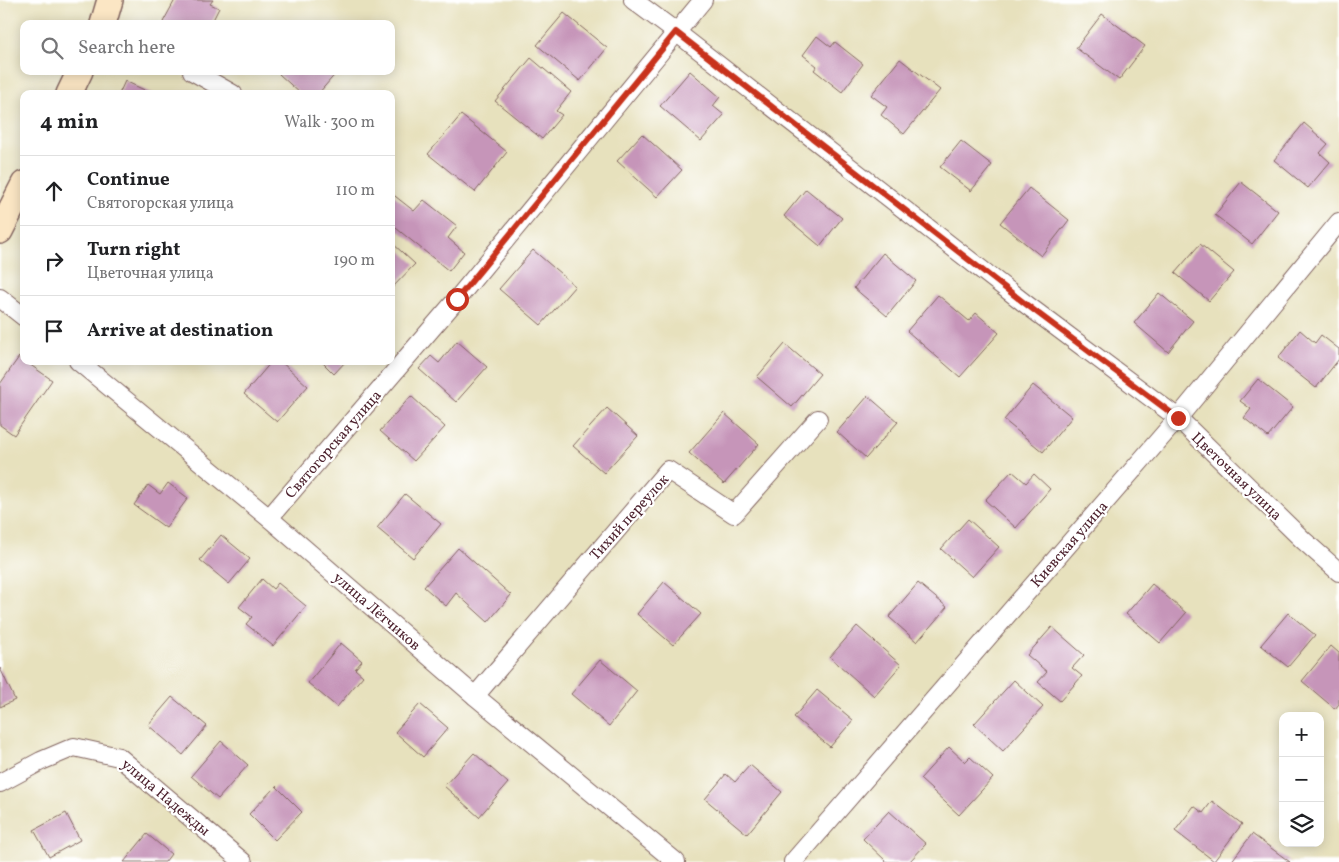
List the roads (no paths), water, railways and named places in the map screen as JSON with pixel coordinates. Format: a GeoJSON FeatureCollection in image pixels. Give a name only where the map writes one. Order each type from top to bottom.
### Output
{"type":"FeatureCollection","features":[{"type":"Feature","properties":{"kind":"street"},"geometry":{"type":"LineString","coordinates":[[104,20],[110,0]]}},
{"type":"Feature","properties":{"kind":"street","name":"Цветочная улица"},"geometry":{"type":"LineString","coordinates":[[633,0],[1027,305],[1178,418],[1303,540],[1339,572]]}},
{"type":"Feature","properties":{"kind":"street","name":"Святогорская улица"},"geometry":{"type":"LineString","coordinates":[[269,518],[457,299],[704,0]]}},
{"type":"Feature","properties":{"kind":"street"},"geometry":{"type":"LineString","coordinates":[[71,90],[78,75]]}},
{"type":"Feature","properties":{"kind":"street"},"geometry":{"type":"LineString","coordinates":[[199,75],[227,90]]}},
{"type":"Feature","properties":{"kind":"street"},"geometry":{"type":"LineString","coordinates":[[0,231],[20,192]]}},
{"type":"Feature","properties":{"kind":"street","name":"Киевская улица"},"geometry":{"type":"LineString","coordinates":[[793,862],[1178,418],[1339,222]]}},
{"type":"Feature","properties":{"kind":"street"},"geometry":{"type":"LineString","coordinates":[[0,298],[20,314]]}},
{"type":"Feature","properties":{"kind":"street","name":"улица Лётчиков"},"geometry":{"type":"LineString","coordinates":[[83,365],[269,518],[475,696],[676,862]]}},
{"type":"Feature","properties":{"kind":"street","name":"Тихий переулок"},"geometry":{"type":"LineString","coordinates":[[475,696],[668,470],[734,514],[818,419]]}},
{"type":"Feature","properties":{"kind":"street","name":"улица Надежды"},"geometry":{"type":"LineString","coordinates":[[0,783],[40,761],[74,747],[118,757],[243,862]]}}]}
